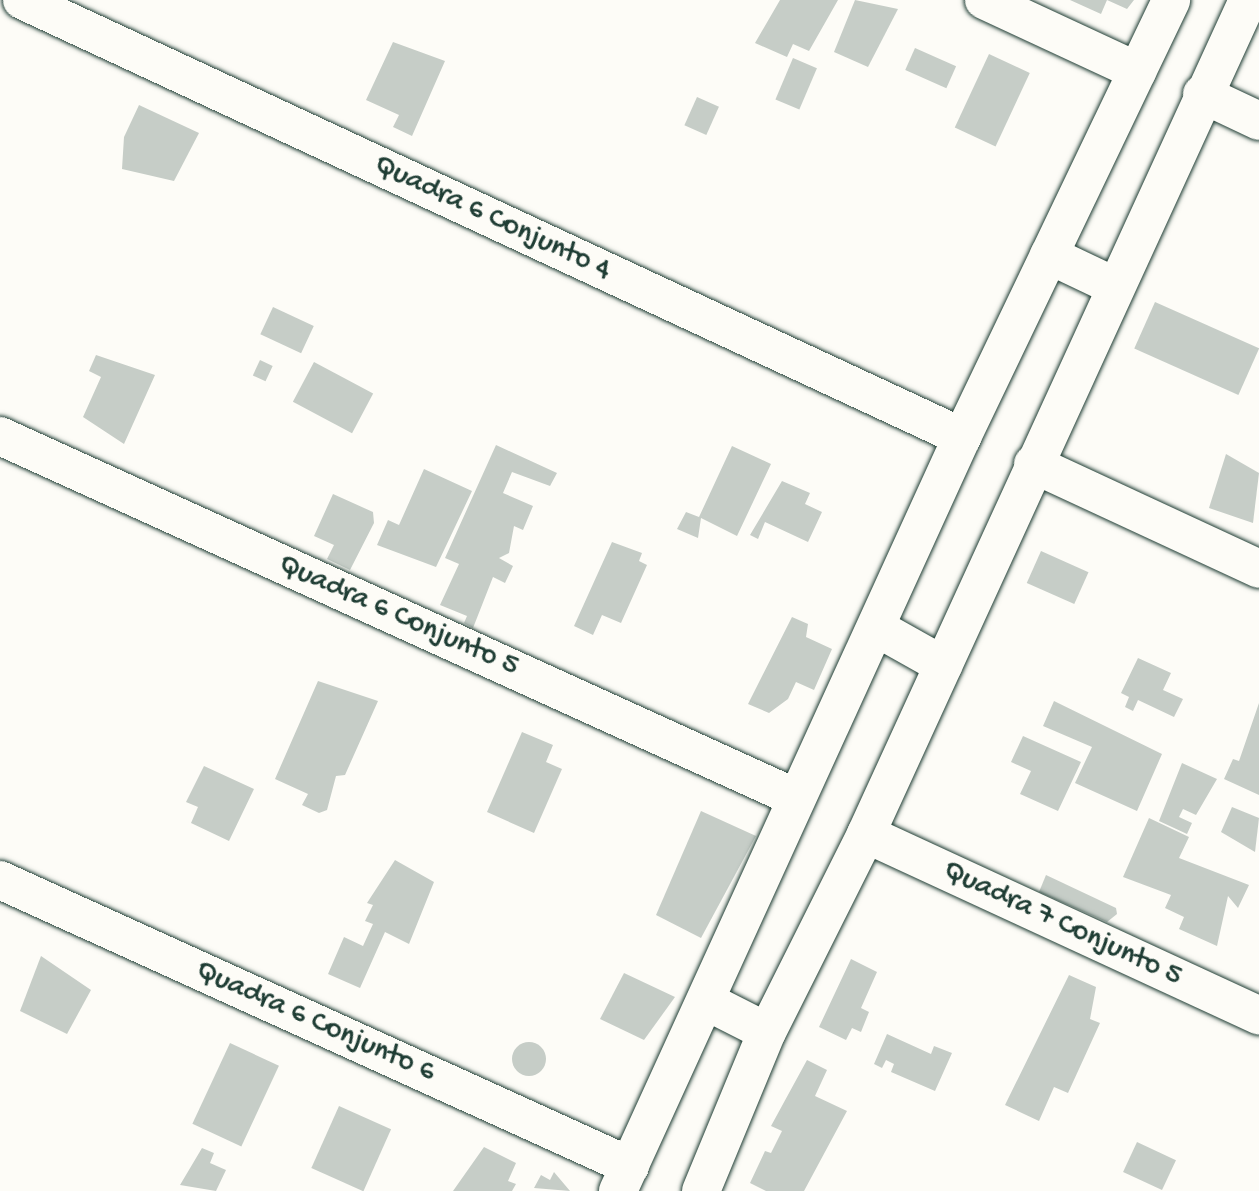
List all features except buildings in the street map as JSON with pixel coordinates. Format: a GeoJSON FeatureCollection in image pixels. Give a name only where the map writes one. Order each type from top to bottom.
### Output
{"type":"FeatureCollection","features":[{"type":"Feature","properties":{"kind":"street","name":"Quadra 6 Conjunto 4"},"geometry":{"type":"LineString","coordinates":[[22,0],[962,437]]}},
{"type":"Feature","properties":{"kind":"street"},"geometry":{"type":"LineString","coordinates":[[984,0],[1137,71]]}},
{"type":"Feature","properties":{"kind":"street"},"geometry":{"type":"LineString","coordinates":[[624,1178],[962,437],[1171,0]]}},
{"type":"Feature","properties":{"kind":"street"},"geometry":{"type":"LineString","coordinates":[[701,1191],[767,1032],[866,834],[1114,286],[1248,0]]}},
{"type":"Feature","properties":{"kind":"street"},"geometry":{"type":"LineString","coordinates":[[1202,94],[1259,121]]}},
{"type":"Feature","properties":{"kind":"street"},"geometry":{"type":"LineString","coordinates":[[1049,255],[1114,286]]}},
{"type":"Feature","properties":{"kind":"street","name":"Quadra 6 Conjunto 5"},"geometry":{"type":"LineString","coordinates":[[0,436],[796,798]]}},
{"type":"Feature","properties":{"kind":"street"},"geometry":{"type":"LineString","coordinates":[[1033,464],[1259,569]]}},
{"type":"Feature","properties":{"kind":"street"},"geometry":{"type":"LineString","coordinates":[[877,628],[943,665]]}},
{"type":"Feature","properties":{"kind":"street","name":"Quadra 7 Conjunto 5"},"geometry":{"type":"LineString","coordinates":[[866,834],[1259,1016]]}},
{"type":"Feature","properties":{"kind":"street","name":"Quadra 6 Conjunto 6"},"geometry":{"type":"LineString","coordinates":[[0,880],[624,1178]]}},
{"type":"Feature","properties":{"kind":"street"},"geometry":{"type":"LineString","coordinates":[[706,1001],[767,1032]]}}]}
